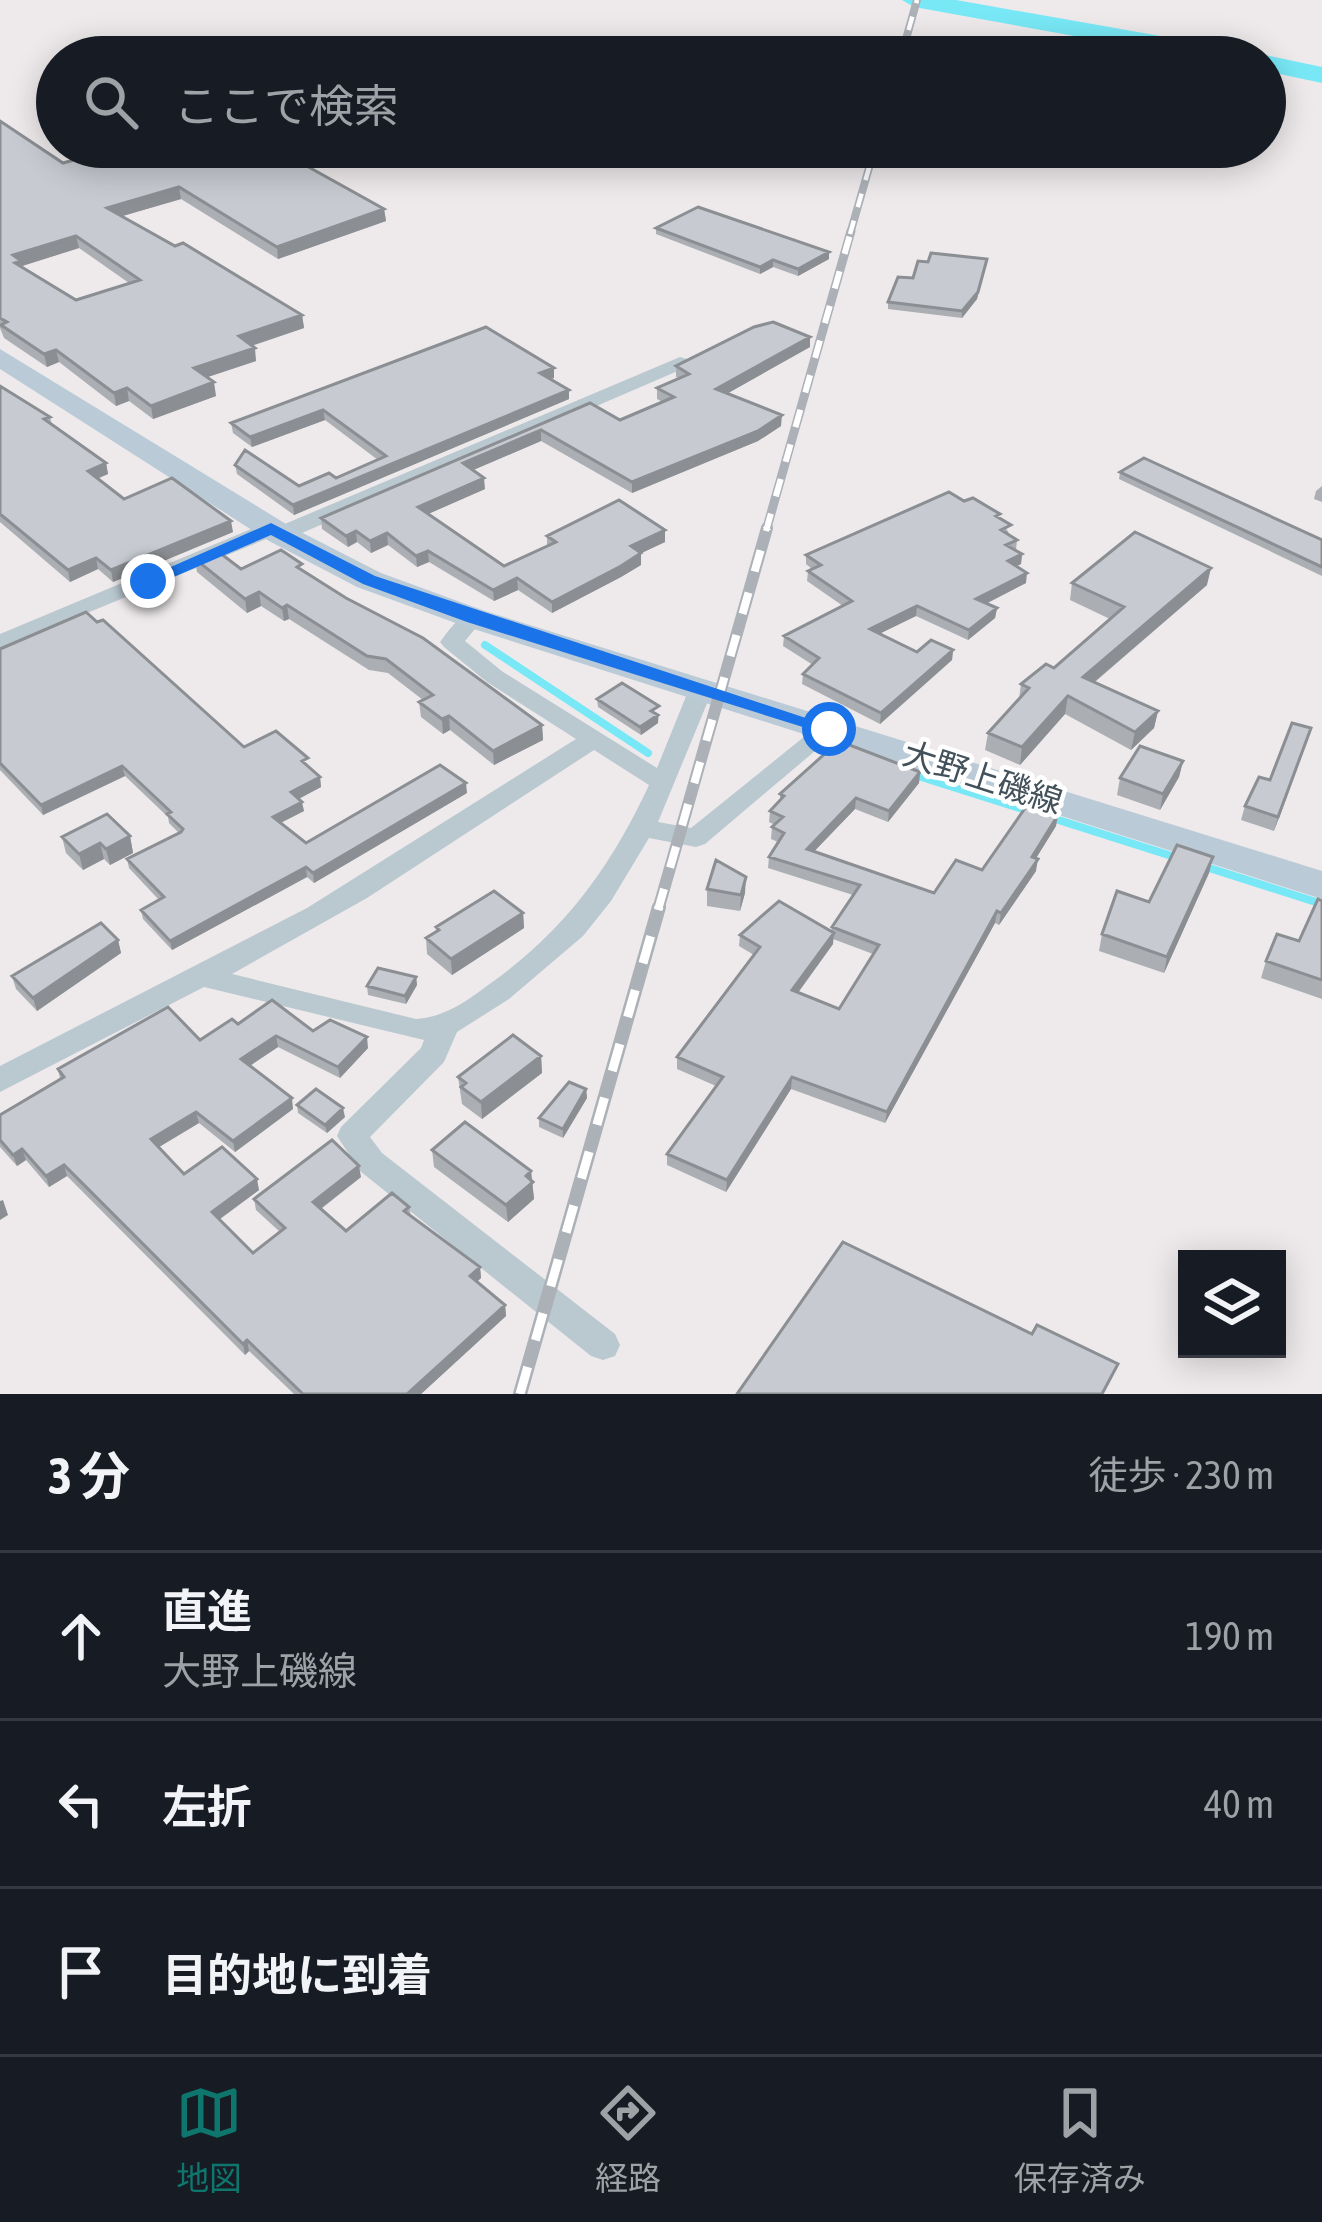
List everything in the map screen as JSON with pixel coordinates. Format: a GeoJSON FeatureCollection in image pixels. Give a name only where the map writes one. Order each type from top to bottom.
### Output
{"type":"FeatureCollection","features":[{"type":"Feature","properties":{"kind":"main road","name":"大野上磯線"},"geometry":{"type":"LineString","coordinates":[[0,357],[275,531],[369,580],[473,618],[1322,885]]}},
{"type":"Feature","properties":{"kind":"street"},"geometry":{"type":"LineString","coordinates":[[0,642],[680,364]]}},
{"type":"Feature","properties":{"kind":"street"},"geometry":{"type":"LineString","coordinates":[[473,618],[452,642],[495,677],[663,783]]}},
{"type":"Feature","properties":{"kind":"street"},"geometry":{"type":"LineString","coordinates":[[204,976],[416,1030],[443,1029],[518,980],[612,887],[645,828],[701,688]]}},
{"type":"Feature","properties":{"kind":"street"},"geometry":{"type":"LineString","coordinates":[[645,828],[696,838],[829,729]]}},
{"type":"Feature","properties":{"kind":"street"},"geometry":{"type":"LineString","coordinates":[[0,1080],[65,1041],[204,976],[471,821],[594,740]]}},
{"type":"Feature","properties":{"kind":"street"},"geometry":{"type":"LineString","coordinates":[[443,1029],[434,1054],[352,1136],[371,1162],[603,1346]]}},
{"type":"Feature","properties":{"kind":"building"},"geometry":{"type":"Polygon","coordinates":[[[0,121],[36,145],[36,168],[310,168],[384,209],[277,247],[179,187],[107,208],[175,246],[183,243],[302,315],[239,336],[255,348],[194,368],[214,382],[151,406],[127,388],[114,393],[56,350],[44,354],[1,325],[7,322],[0,318],[0,121]],[[76,236],[13,255],[21,261],[15,263],[76,300],[140,280],[76,236]]]}},
{"type":"Feature","properties":{"kind":"building"},"geometry":{"type":"Polygon","coordinates":[[[698,207],[829,252],[798,269],[773,260],[760,267],[656,228],[698,207]]]}},
{"type":"Feature","properties":{"kind":"building"},"geometry":{"type":"Polygon","coordinates":[[[931,253],[987,259],[978,292],[962,311],[888,302],[898,277],[913,278],[918,261],[928,262],[931,253]]]}},
{"type":"Feature","properties":{"kind":"building"},"geometry":{"type":"Polygon","coordinates":[[[773,322],[810,337],[716,389],[782,415],[758,431],[632,482],[541,430],[463,463],[484,478],[418,507],[504,566],[556,542],[547,536],[619,500],[665,530],[631,546],[641,553],[621,566],[552,602],[517,578],[493,590],[428,551],[416,556],[387,533],[370,541],[356,531],[346,536],[321,518],[590,403],[620,420],[674,397],[657,388],[689,374],[676,366],[773,322]]]}},
{"type":"Feature","properties":{"kind":"building"},"geometry":{"type":"Polygon","coordinates":[[[486,327],[554,368],[540,373],[569,390],[293,505],[235,465],[245,450],[299,486],[329,473],[336,478],[386,456],[323,410],[250,437],[231,423],[486,327]]]}},
{"type":"Feature","properties":{"kind":"building"},"geometry":{"type":"Polygon","coordinates":[[[0,386],[50,417],[44,419],[106,463],[88,471],[124,499],[172,478],[231,521],[111,570],[96,558],[68,570],[0,514],[0,386]]]}},
{"type":"Feature","properties":{"kind":"building"},"geometry":{"type":"Polygon","coordinates":[[[1144,458],[1322,540],[1322,567],[1120,472],[1144,458]]]}},
{"type":"Feature","properties":{"kind":"building"},"geometry":{"type":"Polygon","coordinates":[[[949,492],[964,501],[973,498],[1011,525],[1001,530],[1017,540],[1006,545],[1022,554],[1008,561],[1027,573],[976,599],[997,608],[969,630],[917,606],[870,629],[917,652],[931,640],[953,650],[881,713],[803,674],[819,658],[784,636],[852,601],[808,571],[821,565],[806,555],[949,492]]]}},
{"type":"Feature","properties":{"kind":"building"},"geometry":{"type":"Polygon","coordinates":[[[1135,532],[1211,568],[1083,677],[1158,711],[1135,732],[1068,696],[1022,747],[988,733],[1029,688],[1021,684],[1046,664],[1054,668],[1124,607],[1072,583],[1135,532]]]}},
{"type":"Feature","properties":{"kind":"building"},"geometry":{"type":"Polygon","coordinates":[[[216,550],[241,569],[281,550],[302,564],[297,567],[346,598],[423,638],[542,725],[493,751],[449,716],[442,719],[419,702],[433,695],[386,659],[367,656],[259,592],[245,599],[195,559],[216,550]]]}},
{"type":"Feature","properties":{"kind":"building"},"geometry":{"type":"Polygon","coordinates":[[[86,612],[97,622],[103,620],[244,747],[276,731],[308,758],[302,761],[320,777],[291,792],[302,802],[273,817],[306,843],[440,765],[466,783],[313,873],[306,867],[170,941],[141,910],[164,897],[127,859],[181,832],[167,814],[171,812],[122,766],[41,805],[0,763],[0,649],[86,612]]]}},
{"type":"Feature","properties":{"kind":"building"},"geometry":{"type":"Polygon","coordinates":[[[622,683],[659,706],[651,711],[658,715],[640,727],[597,699],[622,683]]]}},
{"type":"Feature","properties":{"kind":"building"},"geometry":{"type":"Polygon","coordinates":[[[1292,723],[1311,728],[1278,817],[1245,806],[1259,777],[1270,780],[1292,723]]]}},
{"type":"Feature","properties":{"kind":"building"},"geometry":{"type":"Polygon","coordinates":[[[839,741],[920,772],[889,811],[856,798],[807,849],[934,893],[956,860],[982,870],[1028,804],[1058,815],[1032,857],[1038,859],[1001,913],[997,911],[887,1112],[792,1077],[727,1180],[667,1154],[723,1077],[677,1057],[760,947],[740,935],[779,901],[834,933],[792,990],[839,1009],[879,945],[832,927],[860,885],[769,857],[784,833],[772,827],[783,817],[770,811],[784,796],[780,794],[839,741]]]}},
{"type":"Feature","properties":{"kind":"building"},"geometry":{"type":"Polygon","coordinates":[[[1140,746],[1183,761],[1163,794],[1120,778],[1140,746]]]}},
{"type":"Feature","properties":{"kind":"building"},"geometry":{"type":"Polygon","coordinates":[[[107,814],[130,836],[106,849],[100,843],[79,854],[62,837],[107,814]]]}},
{"type":"Feature","properties":{"kind":"building"},"geometry":{"type":"Polygon","coordinates":[[[1177,845],[1213,857],[1167,957],[1102,934],[1117,891],[1149,902],[1177,845]]]}},
{"type":"Feature","properties":{"kind":"building"},"geometry":{"type":"Polygon","coordinates":[[[716,860],[746,877],[741,895],[707,889],[716,860]]]}},
{"type":"Feature","properties":{"kind":"building"},"geometry":{"type":"Polygon","coordinates":[[[494,891],[523,913],[451,959],[426,938],[439,930],[436,927],[494,891]]]}},
{"type":"Feature","properties":{"kind":"building"},"geometry":{"type":"Polygon","coordinates":[[[1318,899],[1322,901],[1322,980],[1266,961],[1277,934],[1299,941],[1318,899]]]}},
{"type":"Feature","properties":{"kind":"building"},"geometry":{"type":"Polygon","coordinates":[[[101,923],[118,940],[33,998],[12,976],[101,923]]]}},
{"type":"Feature","properties":{"kind":"building"},"geometry":{"type":"Polygon","coordinates":[[[378,968],[416,977],[405,996],[367,986],[378,968]]]}},
{"type":"Feature","properties":{"kind":"building"},"geometry":{"type":"Polygon","coordinates":[[[272,1000],[313,1031],[330,1020],[367,1037],[338,1067],[276,1036],[241,1059],[292,1098],[233,1141],[196,1112],[151,1139],[184,1174],[222,1147],[257,1179],[212,1212],[253,1253],[285,1228],[254,1199],[332,1140],[359,1166],[313,1202],[346,1231],[392,1193],[409,1207],[404,1211],[480,1267],[470,1276],[505,1305],[407,1394],[303,1394],[247,1340],[243,1344],[64,1165],[46,1176],[22,1149],[13,1155],[0,1140],[0,1115],[64,1077],[58,1069],[168,1007],[200,1040],[232,1019],[238,1024],[272,1000]]]}},
{"type":"Feature","properties":{"kind":"building"},"geometry":{"type":"Polygon","coordinates":[[[513,1035],[541,1056],[481,1102],[461,1087],[466,1083],[458,1077],[513,1035]]]}},
{"type":"Feature","properties":{"kind":"building"},"geometry":{"type":"Polygon","coordinates":[[[569,1082],[586,1089],[563,1129],[539,1118],[569,1082]]]}},
{"type":"Feature","properties":{"kind":"building"},"geometry":{"type":"Polygon","coordinates":[[[316,1089],[343,1108],[325,1125],[297,1105],[316,1089]]]}},
{"type":"Feature","properties":{"kind":"building"},"geometry":{"type":"Polygon","coordinates":[[[465,1122],[531,1171],[526,1176],[533,1182],[506,1205],[432,1150],[465,1122]]]}},
{"type":"Feature","properties":{"kind":"building"},"geometry":{"type":"Polygon","coordinates":[[[843,1242],[1032,1334],[1037,1325],[1118,1364],[1102,1394],[737,1394],[843,1242]]]}},
{"type":"Feature","properties":{"kind":"waterway"},"geometry":{"type":"LineString","coordinates":[[914,0],[1116,36]]}},
{"type":"Feature","properties":{"kind":"waterway"},"geometry":{"type":"LineString","coordinates":[[1286,67],[1322,75]]}},
{"type":"Feature","properties":{"kind":"waterway"},"geometry":{"type":"LineString","coordinates":[[485,645],[648,753]]}},
{"type":"Feature","properties":{"kind":"waterway"},"geometry":{"type":"LineString","coordinates":[[912,774],[1029,811]]}},
{"type":"Feature","properties":{"kind":"waterway"},"geometry":{"type":"LineString","coordinates":[[1049,817],[1178,858]]}},
{"type":"Feature","properties":{"kind":"waterway"},"geometry":{"type":"LineString","coordinates":[[1203,866],[1322,904]]}},
{"type":"Feature","properties":{"kind":"railway"},"geometry":{"type":"LineString","coordinates":[[907,36],[917,0]]}},
{"type":"Feature","properties":{"kind":"railway"},"geometry":{"type":"LineString","coordinates":[[850,234],[869,168]]}},
{"type":"Feature","properties":{"kind":"railway"},"geometry":{"type":"LineString","coordinates":[[766,531],[851,231]]}},
{"type":"Feature","properties":{"kind":"railway"},"geometry":{"type":"LineString","coordinates":[[658,910],[767,528]]}},
{"type":"Feature","properties":{"kind":"railway"},"geometry":{"type":"LineString","coordinates":[[520,1394],[659,907]]}},
{"type":"Feature","properties":{"kind":"route"},"geometry":{"type":"LineString","coordinates":[[148,581],[271,529],[369,580],[473,618],[829,729]]}}]}
